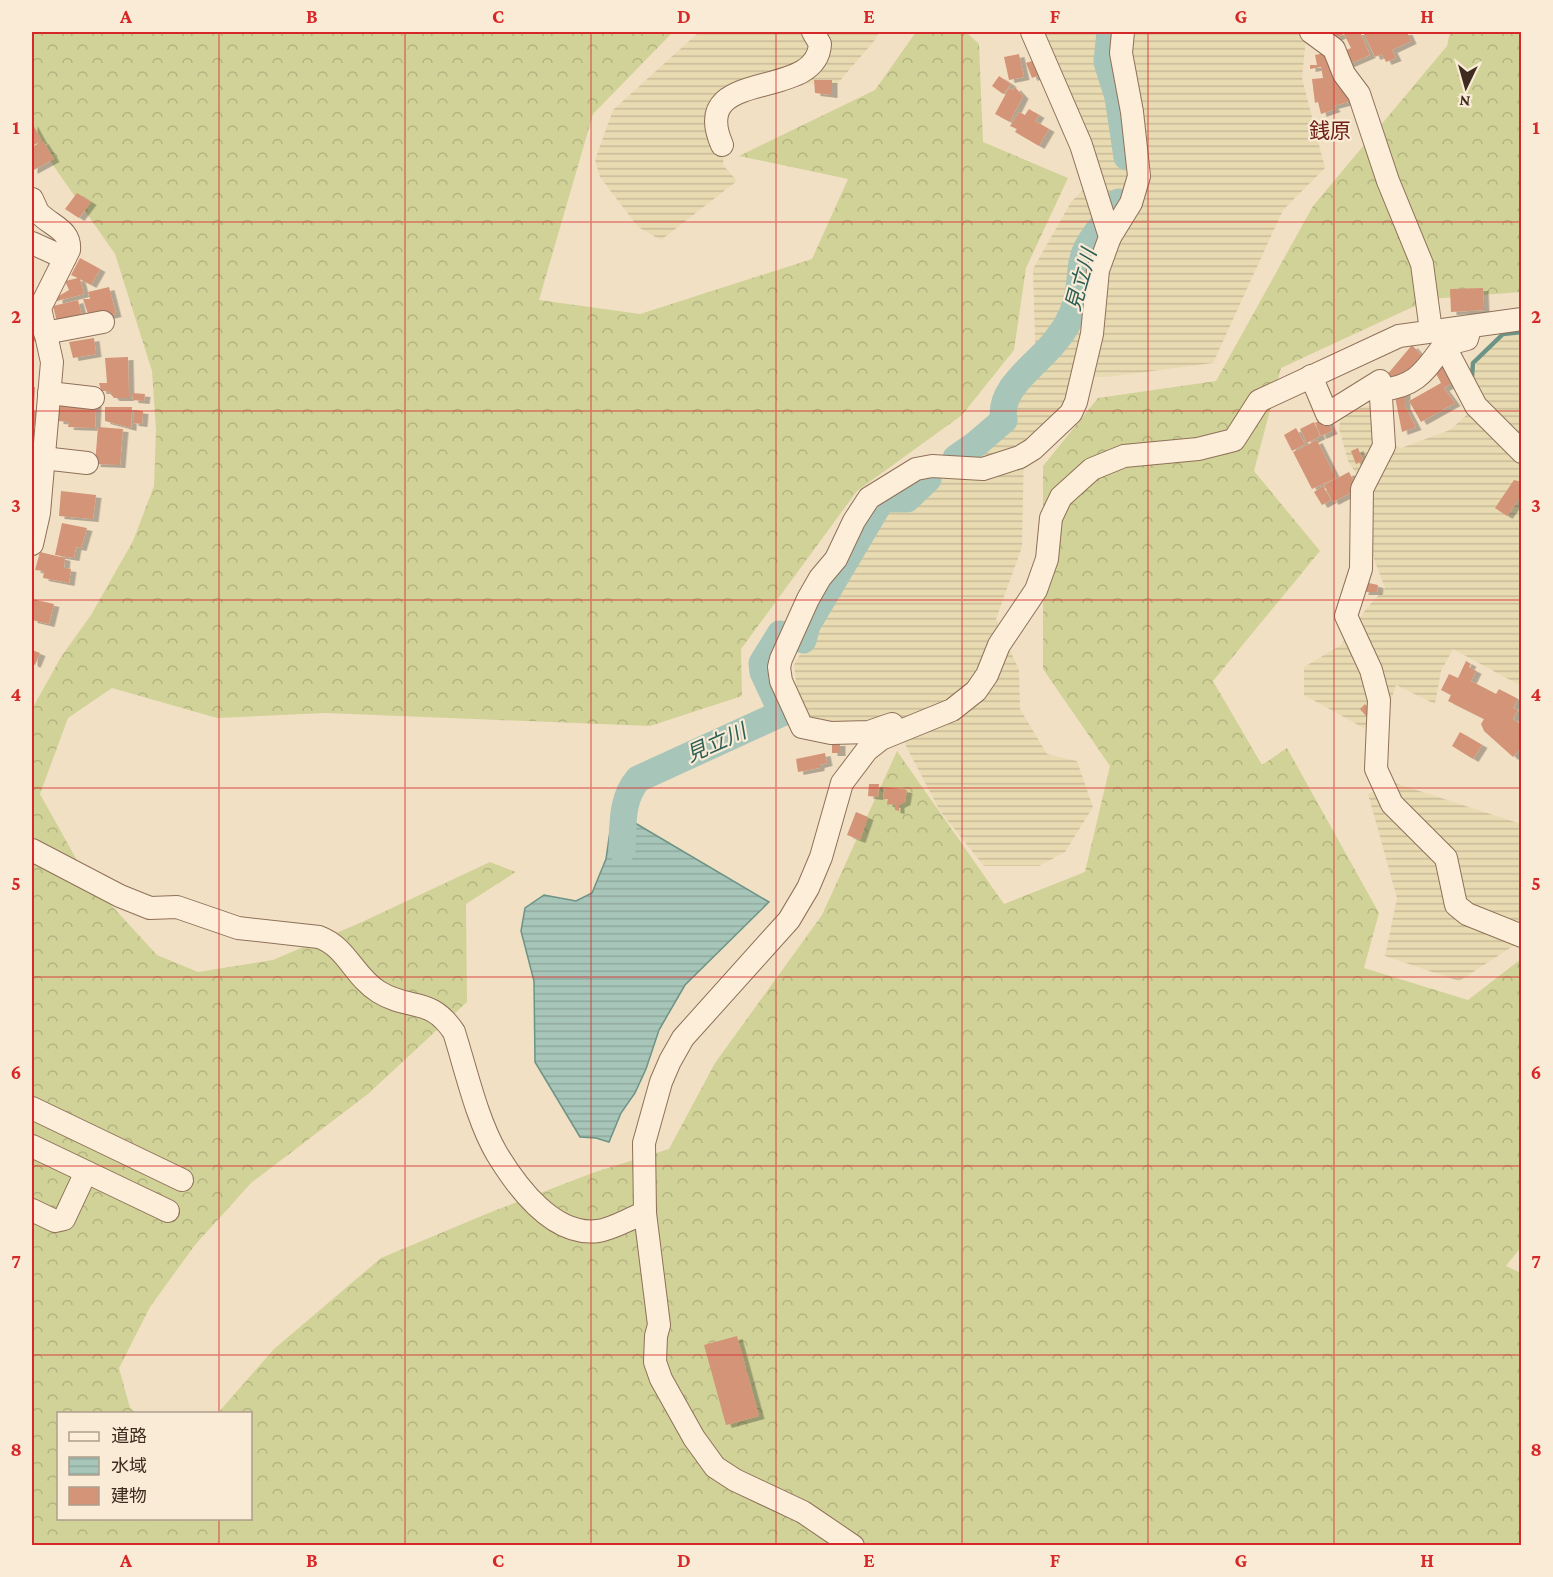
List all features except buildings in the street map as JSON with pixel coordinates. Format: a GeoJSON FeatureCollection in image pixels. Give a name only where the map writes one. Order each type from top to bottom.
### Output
{"type":"FeatureCollection","features":[{"type":"Feature","properties":{"kind":"street"},"geometry":{"type":"LineString","coordinates":[[722,146],[719,138],[718,117],[724,101],[736,92],[794,76],[812,63],[820,44],[813,32]]}},
{"type":"Feature","properties":{"kind":"street"},"geometry":{"type":"LineString","coordinates":[[908,729],[889,723],[868,732],[831,733],[802,727],[778,674],[787,644],[820,578],[836,559],[869,498],[916,469],[932,466],[982,469],[1005,464],[1034,449],[1071,413],[1076,402],[1092,334],[1098,270],[1106,226],[1081,145],[1032,32]]}},
{"type":"Feature","properties":{"kind":"street"},"geometry":{"type":"LineString","coordinates":[[1106,226],[1131,203],[1139,176],[1132,112],[1121,53],[1123,32]]}},
{"type":"Feature","properties":{"kind":"street"},"geometry":{"type":"LineString","coordinates":[[1311,32],[1334,49],[1344,74],[1359,94],[1388,180],[1422,264],[1438,338],[1476,406],[1521,452]]}},
{"type":"Feature","properties":{"kind":"street"},"geometry":{"type":"LineString","coordinates":[[32,199],[38,212],[67,235],[69,250],[40,308],[52,362],[39,513],[32,544]]}},
{"type":"Feature","properties":{"kind":"street"},"geometry":{"type":"LineString","coordinates":[[32,243],[64,258]]}},
{"type":"Feature","properties":{"kind":"street"},"geometry":{"type":"LineString","coordinates":[[853,1545],[803,1512],[735,1480],[715,1467],[694,1438],[661,1379],[655,1362],[655,1343],[659,1325],[645,1213],[644,1143],[660,1082],[670,1061],[683,1038],[789,920],[808,888],[842,783],[851,768],[867,750],[881,739],[952,710],[981,683],[999,645],[1036,590],[1047,559],[1051,518],[1061,497],[1092,469],[1124,456],[1198,449],[1234,440],[1259,401],[1399,336],[1467,339],[1473,325],[1521,319]]}},
{"type":"Feature","properties":{"kind":"street"},"geometry":{"type":"LineString","coordinates":[[45,333],[103,322]]}},
{"type":"Feature","properties":{"kind":"street"},"geometry":{"type":"LineString","coordinates":[[1311,376],[1327,414],[1380,385],[1397,388],[1409,384],[1422,375],[1438,338]]}},
{"type":"Feature","properties":{"kind":"street"},"geometry":{"type":"LineString","coordinates":[[1378,345],[1384,446],[1362,489],[1360,569],[1346,616],[1371,670],[1379,700],[1376,769],[1392,804],[1446,858],[1456,905],[1467,914],[1521,936]]}},
{"type":"Feature","properties":{"kind":"street"},"geometry":{"type":"LineString","coordinates":[[49,393],[93,398]]}},
{"type":"Feature","properties":{"kind":"street"},"geometry":{"type":"LineString","coordinates":[[44,458],[87,463]]}},
{"type":"Feature","properties":{"kind":"street"},"geometry":{"type":"LineString","coordinates":[[32,850],[120,896],[150,908],[177,907],[238,927],[328,940],[342,951],[370,986],[391,998],[427,1006],[448,1024],[454,1032],[496,1152],[522,1188],[550,1216],[570,1228],[599,1231],[645,1213]]}},
{"type":"Feature","properties":{"kind":"street"},"geometry":{"type":"LineString","coordinates":[[32,1108],[182,1180]]}},
{"type":"Feature","properties":{"kind":"street"},"geometry":{"type":"LineString","coordinates":[[32,1146],[168,1211]]}},
{"type":"Feature","properties":{"kind":"street"},"geometry":{"type":"LineString","coordinates":[[32,1210],[55,1221],[64,1219],[86,1172]]}},
{"type":"Feature","properties":{"kind":"shaded area"},"geometry":{"type":"Polygon","coordinates":[[[699,32],[879,32],[875,40],[837,84],[788,83],[734,101],[727,112],[723,165],[737,181],[661,240],[638,227],[600,177],[595,160],[613,110],[699,32]]]}},
{"type":"Feature","properties":{"kind":"shaded area"},"geometry":{"type":"Polygon","coordinates":[[[1039,32],[1318,32],[1306,38],[1302,78],[1325,168],[1283,210],[1213,363],[1107,377],[1088,377],[1024,450],[1022,547],[996,619],[1019,670],[1020,709],[1047,754],[1077,761],[1093,807],[1065,852],[1039,866],[984,866],[940,811],[906,746],[898,718],[857,729],[801,725],[794,665],[884,502],[907,505],[931,462],[989,431],[1036,371],[1033,269],[1071,202],[1098,175],[1039,32]]]}},
{"type":"Feature","properties":{"kind":"shaded area"},"geometry":{"type":"Polygon","coordinates":[[[1521,334],[1521,686],[1453,649],[1441,671],[1435,704],[1396,685],[1389,707],[1371,732],[1304,695],[1304,667],[1341,645],[1366,609],[1385,588],[1371,551],[1373,499],[1348,461],[1339,429],[1341,414],[1371,405],[1374,439],[1401,448],[1450,430],[1484,399],[1472,378],[1480,353],[1500,336],[1521,334]]]}},
{"type":"Feature","properties":{"kind":"shaded area"},"geometry":{"type":"Polygon","coordinates":[[[1395,783],[1521,824],[1521,941],[1459,981],[1385,956],[1397,898],[1368,794],[1395,783]]]}},
{"type":"Feature","properties":{"kind":"green space"},"geometry":{"type":"Polygon","coordinates":[[[32,32],[673,32],[593,114],[539,300],[640,314],[812,259],[848,179],[739,156],[875,90],[916,32],[966,32],[979,44],[983,142],[1068,178],[1026,268],[1014,350],[962,415],[857,491],[741,649],[742,696],[650,726],[326,713],[217,718],[112,688],[68,718],[40,794],[88,880],[157,955],[198,972],[273,960],[362,922],[490,862],[516,872],[466,904],[467,1002],[368,1094],[251,1183],[195,1245],[150,1307],[119,1368],[130,1408],[136,1412],[57,1412],[57,1520],[252,1520],[252,1412],[219,1412],[274,1349],[381,1258],[595,1172],[669,1149],[715,1063],[822,915],[897,751],[1004,904],[1085,872],[1110,766],[1043,669],[1043,466],[1098,398],[1216,381],[1313,206],[1447,46],[1450,32],[1521,32],[1521,292],[1430,299],[1281,368],[1254,471],[1320,551],[1213,681],[1262,765],[1287,748],[1379,913],[1364,968],[1468,1000],[1521,959],[1521,1247],[1506,1266],[1521,1273],[1521,1545],[32,1545],[32,709],[61,657],[91,615],[133,541],[154,486],[156,430],[152,371],[115,254],[32,135],[32,32]]]}},
{"type":"Feature","properties":{"kind":"water"},"geometry":{"type":"Polygon","coordinates":[[[613,810],[769,902],[685,985],[659,1030],[646,1069],[635,1093],[621,1113],[609,1142],[580,1137],[535,1062],[534,981],[521,931],[525,908],[544,895],[576,901],[592,893],[606,859],[613,810]]]}},
{"type":"Feature","properties":{"kind":"waterway","name":"見立川"},"geometry":{"type":"LineString","coordinates":[[1110,32],[1107,62],[1118,97],[1127,157]]}},
{"type":"Feature","properties":{"kind":"waterway","name":"見立川"},"geometry":{"type":"LineString","coordinates":[[956,458],[1004,420],[1004,408],[1013,386],[1050,348],[1065,327],[1076,302],[1083,256],[1092,239],[1119,202]]}},
{"type":"Feature","properties":{"kind":"waterway"},"geometry":{"type":"LineString","coordinates":[[1472,377],[1473,363],[1503,334],[1522,332]]}},
{"type":"Feature","properties":{"kind":"waterway","name":"見立川"},"geometry":{"type":"LineString","coordinates":[[803,640],[807,625],[882,499],[907,499],[928,479]]}},
{"type":"Feature","properties":{"kind":"waterway","name":"見立川"},"geometry":{"type":"LineString","coordinates":[[622,850],[623,822],[628,795],[638,779],[782,713],[763,672],[762,663],[780,634]]}},
{"type":"Feature","properties":{"kind":"district","name":"銭原"},"geometry":{"type":"Point","coordinates":[1330,131]}}]}
